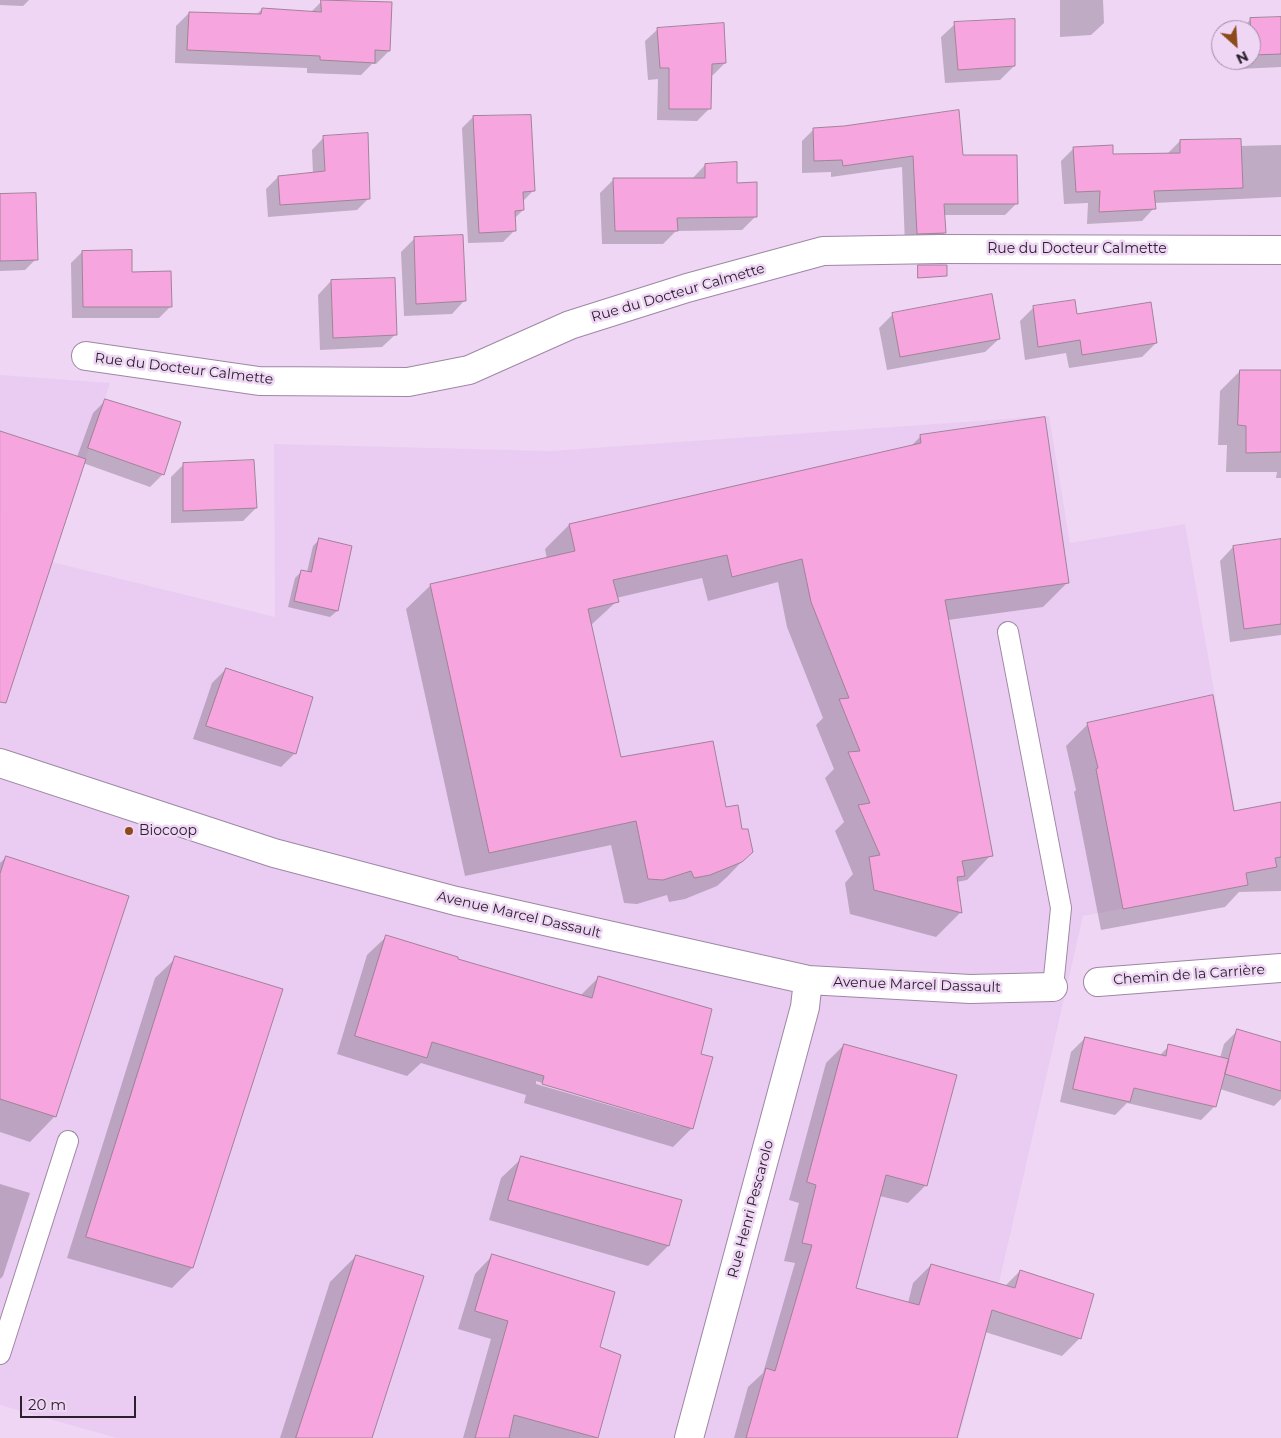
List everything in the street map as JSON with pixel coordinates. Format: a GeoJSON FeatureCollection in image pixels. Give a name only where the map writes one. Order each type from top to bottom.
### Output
{"type":"FeatureCollection","features":[{"type":"Feature","properties":{"kind":"street","name":"Rue du Docteur Calmette"},"geometry":{"type":"LineString","coordinates":[[86,356],[259,381],[408,382],[469,370],[570,325],[687,288],[823,251],[941,249],[1281,250]]}},
{"type":"Feature","properties":{"kind":"street","name":"Avenue Marcel Dassault"},"geometry":{"type":"LineString","coordinates":[[0,763],[274,853],[456,901],[808,980],[970,989],[1052,987]]}},
{"type":"Feature","properties":{"kind":"street","name":"Chemin de la Carrière"},"geometry":{"type":"LineString","coordinates":[[1098,982],[1281,968]]}},
{"type":"Feature","properties":{"kind":"street","name":"Rue Henri Pescarolo"},"geometry":{"type":"LineString","coordinates":[[689,1438],[802,1016],[808,980]]}},
{"type":"Feature","properties":{"kind":"lane"},"geometry":{"type":"LineString","coordinates":[[1008,632],[1061,908],[1052,987]]}},
{"type":"Feature","properties":{"kind":"lane"},"geometry":{"type":"LineString","coordinates":[[0,1354],[68,1140]]}},
{"type":"Feature","properties":{"kind":"shaded area"},"geometry":{"type":"Polygon","coordinates":[[[0,375],[110,383],[52,562],[275,617],[274,444],[551,451],[1049,416],[1070,543],[1185,524],[1248,885],[1083,916],[999,1283],[959,1438],[117,1438],[0,1405],[0,375]]]}},
{"type":"Feature","properties":{"kind":"building"},"geometry":{"type":"Polygon","coordinates":[[[321,0],[392,2],[390,51],[375,50],[375,63],[320,60],[320,56],[187,50],[189,12],[261,14],[262,8],[321,12],[321,0]]]}},
{"type":"Feature","properties":{"kind":"building"},"geometry":{"type":"Polygon","coordinates":[[[1281,17],[1281,54],[1261,55],[1261,20],[1250,20],[1250,18],[1281,17]]]}},
{"type":"Feature","properties":{"kind":"building"},"geometry":{"type":"Polygon","coordinates":[[[1015,19],[1015,66],[958,70],[954,22],[1015,19]]]}},
{"type":"Feature","properties":{"kind":"building"},"geometry":{"type":"Polygon","coordinates":[[[724,23],[726,63],[712,64],[711,109],[669,109],[669,68],[660,68],[657,28],[724,23]]]}},
{"type":"Feature","properties":{"kind":"building"},"geometry":{"type":"Polygon","coordinates":[[[959,110],[963,155],[1017,155],[1018,204],[944,204],[946,233],[917,234],[913,156],[843,166],[842,160],[814,161],[813,128],[844,126],[959,110]]]}},
{"type":"Feature","properties":{"kind":"building"},"geometry":{"type":"Polygon","coordinates":[[[531,115],[535,191],[523,192],[524,210],[515,211],[516,231],[479,233],[473,116],[531,115]]]}},
{"type":"Feature","properties":{"kind":"building"},"geometry":{"type":"Polygon","coordinates":[[[368,133],[370,199],[280,205],[278,176],[325,171],[323,136],[368,133]]]}},
{"type":"Feature","properties":{"kind":"building"},"geometry":{"type":"Polygon","coordinates":[[[1241,139],[1243,188],[1154,191],[1156,209],[1099,212],[1100,191],[1076,192],[1073,147],[1113,145],[1113,154],[1180,153],[1180,140],[1241,139]]]}},
{"type":"Feature","properties":{"kind":"building"},"geometry":{"type":"Polygon","coordinates":[[[737,162],[737,183],[757,182],[757,217],[677,218],[678,231],[615,231],[613,178],[705,178],[705,164],[737,162]]]}},
{"type":"Feature","properties":{"kind":"building"},"geometry":{"type":"Polygon","coordinates":[[[36,193],[38,260],[0,261],[0,194],[36,193]]]}},
{"type":"Feature","properties":{"kind":"building"},"geometry":{"type":"Polygon","coordinates":[[[463,235],[466,301],[416,304],[414,237],[463,235]]]}},
{"type":"Feature","properties":{"kind":"building"},"geometry":{"type":"Polygon","coordinates":[[[132,250],[132,272],[171,271],[172,307],[83,307],[82,251],[132,250]]]}},
{"type":"Feature","properties":{"kind":"building"},"geometry":{"type":"Polygon","coordinates":[[[918,265],[947,265],[947,276],[918,278],[918,265]]]}},
{"type":"Feature","properties":{"kind":"building"},"geometry":{"type":"Polygon","coordinates":[[[395,278],[397,335],[333,338],[331,280],[395,278]]]}},
{"type":"Feature","properties":{"kind":"building"},"geometry":{"type":"Polygon","coordinates":[[[992,294],[1000,339],[900,357],[892,313],[992,294]]]}},
{"type":"Feature","properties":{"kind":"building"},"geometry":{"type":"Polygon","coordinates":[[[1075,300],[1077,314],[1151,302],[1157,343],[1082,355],[1080,340],[1038,347],[1033,306],[1075,300]]]}},
{"type":"Feature","properties":{"kind":"building"},"geometry":{"type":"Polygon","coordinates":[[[1240,370],[1281,370],[1281,452],[1246,453],[1246,426],[1238,425],[1240,370]]]}},
{"type":"Feature","properties":{"kind":"building"},"geometry":{"type":"Polygon","coordinates":[[[105,399],[181,422],[164,475],[88,448],[105,399]]]}},
{"type":"Feature","properties":{"kind":"building"},"geometry":{"type":"Polygon","coordinates":[[[1045,417],[1069,583],[945,600],[993,856],[962,861],[965,876],[957,877],[962,913],[874,890],[869,857],[880,855],[858,805],[870,803],[848,752],[860,751],[839,699],[849,698],[811,602],[802,559],[732,577],[727,555],[613,580],[619,602],[588,609],[621,757],[713,741],[726,807],[738,805],[742,829],[748,829],[753,852],[742,862],[710,875],[694,878],[691,871],[663,880],[648,879],[636,821],[489,853],[430,584],[575,551],[569,524],[921,443],[920,435],[1045,417]]]}},
{"type":"Feature","properties":{"kind":"building"},"geometry":{"type":"Polygon","coordinates":[[[0,431],[86,459],[6,703],[0,702],[0,431]]]}},
{"type":"Feature","properties":{"kind":"building"},"geometry":{"type":"Polygon","coordinates":[[[254,460],[257,508],[183,511],[183,463],[254,460]]]}},
{"type":"Feature","properties":{"kind":"building"},"geometry":{"type":"Polygon","coordinates":[[[319,538],[352,546],[338,611],[294,601],[301,570],[311,572],[319,538]]]}},
{"type":"Feature","properties":{"kind":"building"},"geometry":{"type":"Polygon","coordinates":[[[1281,539],[1281,624],[1244,629],[1233,546],[1281,539]]]}},
{"type":"Feature","properties":{"kind":"building"},"geometry":{"type":"Polygon","coordinates":[[[226,668],[313,697],[296,754],[206,726],[226,668]]]}},
{"type":"Feature","properties":{"kind":"building"},"geometry":{"type":"Polygon","coordinates":[[[1213,695],[1234,811],[1281,802],[1281,857],[1275,858],[1277,867],[1246,873],[1248,885],[1123,909],[1096,769],[1098,768],[1087,723],[1213,695]]]}},
{"type":"Feature","properties":{"kind":"building"},"geometry":{"type":"Polygon","coordinates":[[[6,856],[129,896],[56,1117],[0,1099],[0,874],[6,856]]]}},
{"type":"Feature","properties":{"kind":"building"},"geometry":{"type":"Polygon","coordinates":[[[386,935],[458,957],[458,959],[592,998],[598,976],[712,1009],[701,1054],[713,1057],[693,1129],[542,1084],[544,1076],[432,1042],[427,1058],[355,1036],[386,935]]]}},
{"type":"Feature","properties":{"kind":"building"},"geometry":{"type":"Polygon","coordinates":[[[175,956],[283,989],[193,1268],[86,1237],[175,956]]]}},
{"type":"Feature","properties":{"kind":"building"},"geometry":{"type":"Polygon","coordinates":[[[1237,1029],[1281,1042],[1281,1091],[1225,1074],[1237,1029]]]}},
{"type":"Feature","properties":{"kind":"building"},"geometry":{"type":"Polygon","coordinates":[[[1085,1037],[1166,1056],[1168,1044],[1229,1059],[1216,1107],[1134,1088],[1130,1102],[1073,1089],[1085,1037]]]}},
{"type":"Feature","properties":{"kind":"building"},"geometry":{"type":"Polygon","coordinates":[[[844,1044],[957,1075],[927,1186],[886,1175],[856,1288],[919,1305],[931,1264],[1015,1288],[1020,1270],[1094,1294],[1081,1339],[992,1310],[957,1438],[746,1438],[766,1368],[775,1371],[812,1245],[802,1243],[816,1185],[807,1182],[844,1044]]]}},
{"type":"Feature","properties":{"kind":"building"},"geometry":{"type":"Polygon","coordinates":[[[521,1156],[682,1200],[669,1246],[508,1200],[521,1156]]]}},
{"type":"Feature","properties":{"kind":"building"},"geometry":{"type":"Polygon","coordinates":[[[492,1254],[615,1292],[600,1347],[621,1355],[598,1438],[514,1415],[509,1438],[475,1438],[508,1321],[475,1311],[492,1254]]]}},
{"type":"Feature","properties":{"kind":"building"},"geometry":{"type":"Polygon","coordinates":[[[356,1255],[424,1276],[372,1438],[296,1438],[356,1255]]]}},
{"type":"Feature","properties":{"kind":"place","name":"Biocoop"},"geometry":{"type":"Point","coordinates":[129,831]}}]}
